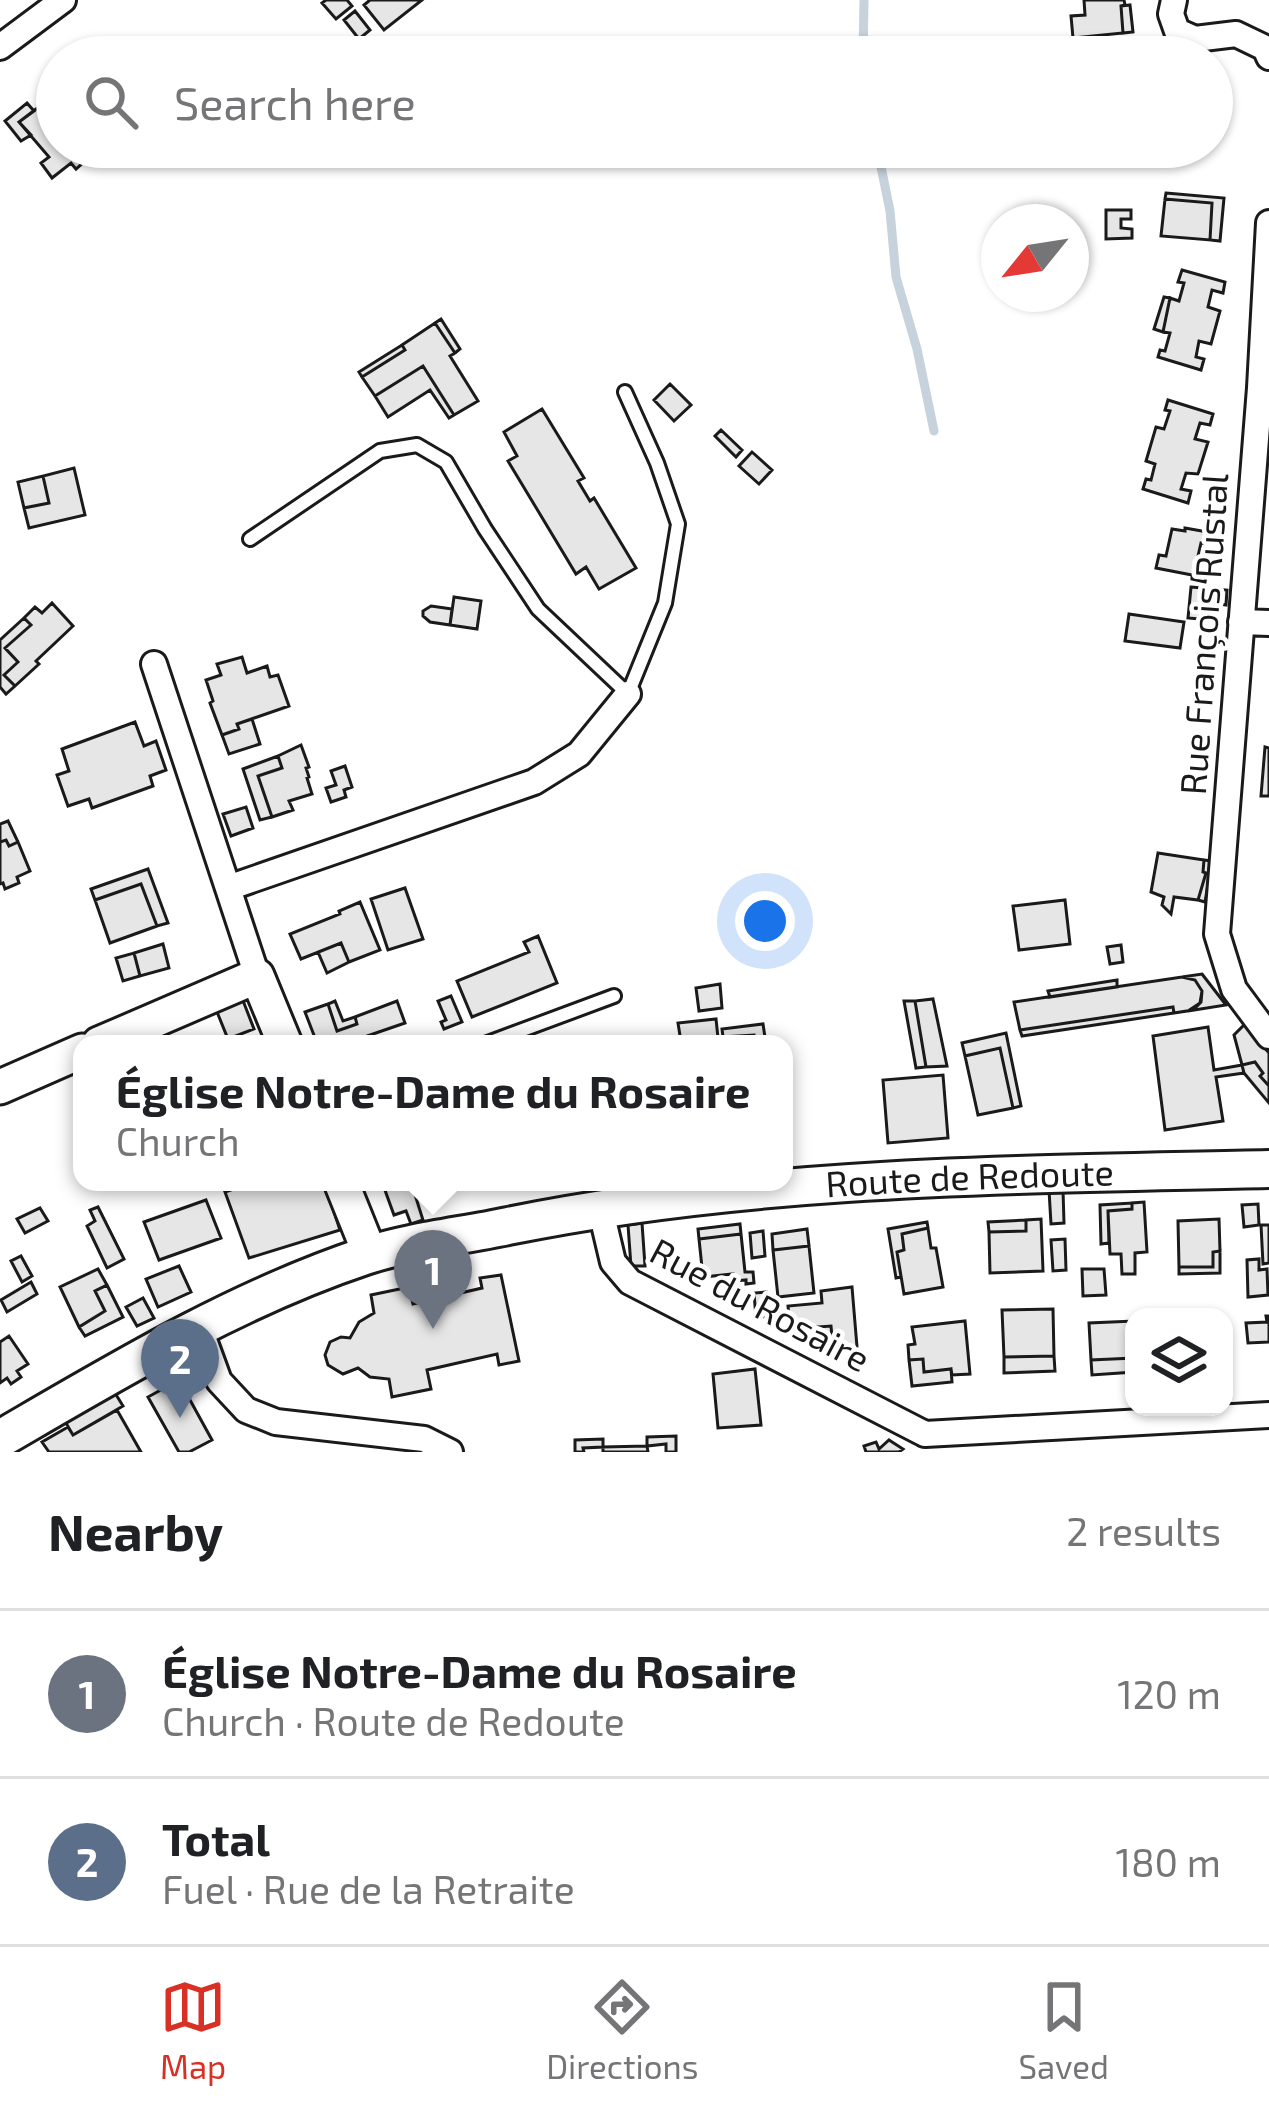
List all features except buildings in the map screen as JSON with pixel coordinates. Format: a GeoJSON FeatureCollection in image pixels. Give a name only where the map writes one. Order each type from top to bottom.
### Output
{"type":"FeatureCollection","features":[{"type":"Feature","properties":{"kind":"main road","name":"Route de Redoute"},"geometry":{"type":"LineString","coordinates":[[793,1188],[960,1176],[1269,1169]]}},
{"type":"Feature","properties":{"kind":"main road","name":"Route de Redoute"},"geometry":{"type":"LineString","coordinates":[[0,1439],[200,1328],[292,1284],[370,1254],[601,1208],[754,1191]]}},
{"type":"Feature","properties":{"kind":"street"},"geometry":{"type":"LineString","coordinates":[[0,47],[63,0]]}},
{"type":"Feature","properties":{"kind":"street"},"geometry":{"type":"LineString","coordinates":[[1174,0],[1171,14],[1177,31],[1188,36]]}},
{"type":"Feature","properties":{"kind":"street"},"geometry":{"type":"LineString","coordinates":[[1220,36],[1236,34],[1265,48],[1269,57]]}},
{"type":"Feature","properties":{"kind":"street","name":"Rue François Rustal"},"geometry":{"type":"LineString","coordinates":[[1269,223],[1217,934],[1234,989],[1269,1036]]}},
{"type":"Feature","properties":{"kind":"street"},"geometry":{"type":"LineString","coordinates":[[1241,622],[1269,623]]}},
{"type":"Feature","properties":{"kind":"street"},"geometry":{"type":"LineString","coordinates":[[154,664],[257,976],[281,1035]]}},
{"type":"Feature","properties":{"kind":"street"},"geometry":{"type":"LineString","coordinates":[[228,888],[534,782],[579,754],[628,694]]}},
{"type":"Feature","properties":{"kind":"street"},"geometry":{"type":"LineString","coordinates":[[120,1035],[257,976]]}},
{"type":"Feature","properties":{"kind":"street"},"geometry":{"type":"LineString","coordinates":[[0,1087],[73,1056]]}},
{"type":"Feature","properties":{"kind":"street"},"geometry":{"type":"LineString","coordinates":[[344,1191],[370,1254]]}},
{"type":"Feature","properties":{"kind":"street","name":"Rue du Rosaire"},"geometry":{"type":"LineString","coordinates":[[601,1208],[614,1262],[630,1282],[924,1443]]}},
{"type":"Feature","properties":{"kind":"street"},"geometry":{"type":"LineString","coordinates":[[200,1328],[219,1381],[246,1410],[276,1421],[424,1439],[450,1452]]}},
{"type":"Feature","properties":{"kind":"street"},"geometry":{"type":"LineString","coordinates":[[924,1443],[1269,1415]]}},
{"type":"Feature","properties":{"kind":"lane"},"geometry":{"type":"LineString","coordinates":[[250,539],[380,451],[417,446],[446,462],[538,609],[628,694],[664,603],[678,524],[625,392]]}},
{"type":"Feature","properties":{"kind":"lane"},"geometry":{"type":"LineString","coordinates":[[508,1035],[614,996]]}},
{"type":"Feature","properties":{"kind":"waterway"},"geometry":{"type":"LineString","coordinates":[[863,36],[864,0]]}},
{"type":"Feature","properties":{"kind":"waterway"},"geometry":{"type":"LineString","coordinates":[[881,168],[896,277],[934,431]]}},
{"type":"Feature","properties":{"kind":"place","name":"Église Notre-Dame du Rosaire"},"geometry":{"type":"Point","coordinates":[433,1329]}},
{"type":"Feature","properties":{"kind":"place","name":"Total"},"geometry":{"type":"Point","coordinates":[180,1418]}}]}
